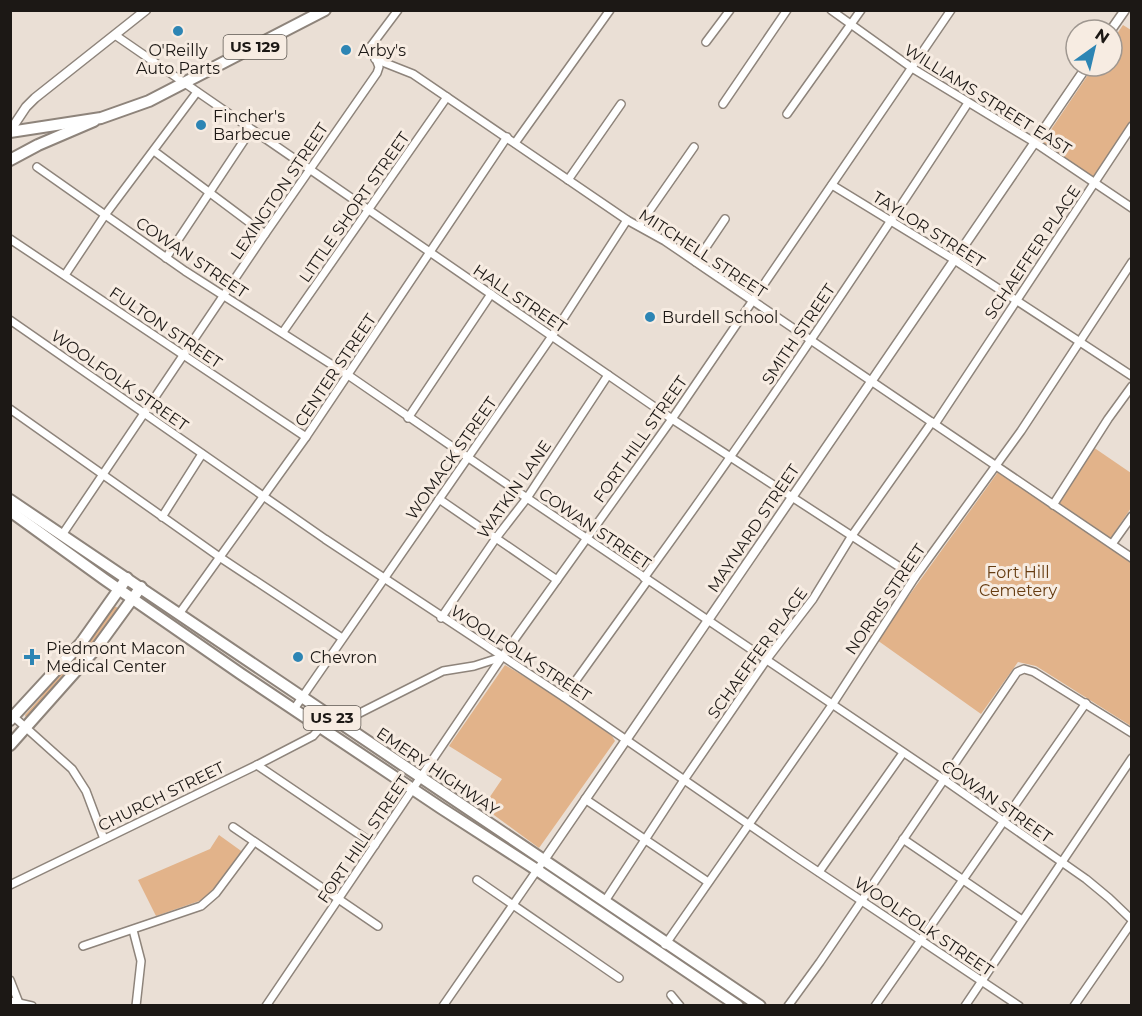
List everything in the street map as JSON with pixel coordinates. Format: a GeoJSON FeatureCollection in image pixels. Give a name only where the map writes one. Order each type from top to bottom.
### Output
{"type":"FeatureCollection","features":[{"type":"Feature","properties":{"kind":"main road","name":"US 129"},"geometry":{"type":"LineString","coordinates":[[10,132],[100,118],[149,101],[325,10]]}},
{"type":"Feature","properties":{"kind":"main road"},"geometry":{"type":"LineString","coordinates":[[10,160],[38,144],[100,118]]}},
{"type":"Feature","properties":{"kind":"main road","name":"EMERY HIGHWAY"},"geometry":{"type":"LineString","coordinates":[[10,500],[421,778],[660,952],[738,1005]]}},
{"type":"Feature","properties":{"kind":"main road","name":"EMERY HIGHWAY"},"geometry":{"type":"LineString","coordinates":[[10,511],[133,600],[413,789],[605,901],[760,1005]]}},
{"type":"Feature","properties":{"kind":"main road"},"geometry":{"type":"LineString","coordinates":[[12,718],[81,643],[127,578]]}},
{"type":"Feature","properties":{"kind":"main road"},"geometry":{"type":"LineString","coordinates":[[10,745],[98,646],[141,588]]}},
{"type":"Feature","properties":{"kind":"street"},"geometry":{"type":"LineString","coordinates":[[10,132],[26,107],[35,98],[146,10]]}},
{"type":"Feature","properties":{"kind":"street","name":"LEXINGTON STREET"},"geometry":{"type":"LineString","coordinates":[[62,535],[185,356],[265,234],[377,73],[379,67],[370,46],[398,10]]}},
{"type":"Feature","properties":{"kind":"street"},"geometry":{"type":"LineString","coordinates":[[515,143],[610,10]]}},
{"type":"Feature","properties":{"kind":"street"},"geometry":{"type":"LineString","coordinates":[[706,42],[730,10]]}},
{"type":"Feature","properties":{"kind":"street"},"geometry":{"type":"LineString","coordinates":[[723,104],[787,10]]}},
{"type":"Feature","properties":{"kind":"street","name":"WILLIAMS STREET EAST"},"geometry":{"type":"LineString","coordinates":[[831,10],[912,68],[1034,142],[1131,208]]}},
{"type":"Feature","properties":{"kind":"street"},"geometry":{"type":"LineString","coordinates":[[787,114],[861,10]]}},
{"type":"Feature","properties":{"kind":"street","name":"FORT HILL STREET"},"geometry":{"type":"LineString","coordinates":[[266,1004],[502,657],[672,419],[951,10]]}},
{"type":"Feature","properties":{"kind":"street","name":"HALL STREET"},"geometry":{"type":"LineString","coordinates":[[114,35],[672,419],[915,577]]}},
{"type":"Feature","properties":{"kind":"street","name":"MITCHELL STREET"},"geometry":{"type":"LineString","coordinates":[[375,59],[412,74],[447,97],[627,220],[696,262],[1131,558]]}},
{"type":"Feature","properties":{"kind":"street","name":"MAYNARD STREET"},"geometry":{"type":"LineString","coordinates":[[443,1005],[627,740],[1078,78]]}},
{"type":"Feature","properties":{"kind":"street"},"geometry":{"type":"LineString","coordinates":[[65,275],[105,215],[197,92]]}},
{"type":"Feature","properties":{"kind":"street","name":"LITTLE SHORT STREET"},"geometry":{"type":"LineString","coordinates":[[283,332],[447,97]]}},
{"type":"Feature","properties":{"kind":"street","name":"SMITH STREET"},"geometry":{"type":"LineString","coordinates":[[564,697],[811,340],[968,103]]}},
{"type":"Feature","properties":{"kind":"street"},"geometry":{"type":"LineString","coordinates":[[568,180],[621,104]]}},
{"type":"Feature","properties":{"kind":"street","name":"SCHAEFFER PLACE"},"geometry":{"type":"LineString","coordinates":[[605,901],[644,839],[766,659],[813,599],[851,537],[933,423],[1131,126]]}},
{"type":"Feature","properties":{"kind":"street"},"geometry":{"type":"LineString","coordinates":[[166,258],[251,130]]}},
{"type":"Feature","properties":{"kind":"street","name":"CENTER STREET"},"geometry":{"type":"LineString","coordinates":[[179,614],[266,497],[507,137]]}},
{"type":"Feature","properties":{"kind":"street"},"geometry":{"type":"LineString","coordinates":[[639,226],[694,147]]}},
{"type":"Feature","properties":{"kind":"street"},"geometry":{"type":"LineString","coordinates":[[154,150],[209,194],[265,234]]}},
{"type":"Feature","properties":{"kind":"street","name":"COWAN STREET"},"geometry":{"type":"LineString","coordinates":[[37,167],[166,258],[348,375],[943,779],[1109,898],[1131,921]]}},
{"type":"Feature","properties":{"kind":"street","name":"TAYLOR STREET"},"geometry":{"type":"LineString","coordinates":[[832,185],[953,259],[1131,376]]}},
{"type":"Feature","properties":{"kind":"street"},"geometry":{"type":"LineString","coordinates":[[696,262],[725,219]]}},
{"type":"Feature","properties":{"kind":"street","name":"WOMACK STREET"},"geometry":{"type":"LineString","coordinates":[[294,709],[552,336],[627,220]]}},
{"type":"Feature","properties":{"kind":"street","name":"FULTON STREET"},"geometry":{"type":"LineString","coordinates":[[10,238],[306,437]]}},
{"type":"Feature","properties":{"kind":"street","name":"NORRIS STREET"},"geometry":{"type":"LineString","coordinates":[[660,952],[832,705],[915,577],[1021,431],[1131,262]]}},
{"type":"Feature","properties":{"kind":"street"},"geometry":{"type":"LineString","coordinates":[[408,417],[490,294]]}},
{"type":"Feature","properties":{"kind":"street","name":"WOOLFOLK STREET"},"geometry":{"type":"LineString","coordinates":[[10,320],[383,579],[564,697],[748,825],[1019,1005]]}},
{"type":"Feature","properties":{"kind":"street","name":"WATKIN LANE"},"geometry":{"type":"LineString","coordinates":[[441,618],[496,538],[527,498],[608,375]]}},
{"type":"Feature","properties":{"kind":"street"},"geometry":{"type":"LineString","coordinates":[[1053,505],[1131,386]]}},
{"type":"Feature","properties":{"kind":"street"},"geometry":{"type":"LineString","coordinates":[[10,409],[221,558],[342,638]]}},
{"type":"Feature","properties":{"kind":"street"},"geometry":{"type":"LineString","coordinates":[[162,517],[202,454]]}},
{"type":"Feature","properties":{"kind":"street"},"geometry":{"type":"LineString","coordinates":[[439,499],[557,580]]}},
{"type":"Feature","properties":{"kind":"street"},"geometry":{"type":"LineString","coordinates":[[1112,544],[1131,516]]}},
{"type":"Feature","properties":{"kind":"street"},"geometry":{"type":"LineString","coordinates":[[340,723],[443,671],[474,666],[502,657]]}},
{"type":"Feature","properties":{"kind":"street"},"geometry":{"type":"LineString","coordinates":[[474,666],[483,668],[491,674]]}},
{"type":"Feature","properties":{"kind":"street"},"geometry":{"type":"LineString","coordinates":[[788,1005],[1014,675],[1027,669],[1131,733]]}},
{"type":"Feature","properties":{"kind":"street"},"geometry":{"type":"LineString","coordinates":[[875,1005],[1086,704]]}},
{"type":"Feature","properties":{"kind":"street"},"geometry":{"type":"LineString","coordinates":[[12,718],[26,727],[72,769],[86,791],[104,839]]}},
{"type":"Feature","properties":{"kind":"street","name":"CHURCH STREET"},"geometry":{"type":"LineString","coordinates":[[10,885],[257,765],[313,736],[321,727]]}},
{"type":"Feature","properties":{"kind":"street"},"geometry":{"type":"LineString","coordinates":[[819,872],[903,753]]}},
{"type":"Feature","properties":{"kind":"street"},"geometry":{"type":"LineString","coordinates":[[964,1005],[1131,758]]}},
{"type":"Feature","properties":{"kind":"street"},"geometry":{"type":"LineString","coordinates":[[257,765],[375,845]]}},
{"type":"Feature","properties":{"kind":"street"},"geometry":{"type":"LineString","coordinates":[[585,799],[708,882]]}},
{"type":"Feature","properties":{"kind":"street"},"geometry":{"type":"LineString","coordinates":[[233,827],[378,926]]}},
{"type":"Feature","properties":{"kind":"street"},"geometry":{"type":"LineString","coordinates":[[903,839],[1022,920]]}},
{"type":"Feature","properties":{"kind":"street"},"geometry":{"type":"LineString","coordinates":[[83,946],[190,911],[211,899],[254,842]]}},
{"type":"Feature","properties":{"kind":"street"},"geometry":{"type":"LineString","coordinates":[[477,880],[619,978]]}},
{"type":"Feature","properties":{"kind":"street"},"geometry":{"type":"LineString","coordinates":[[1074,1005],[1131,921]]}},
{"type":"Feature","properties":{"kind":"street"},"geometry":{"type":"LineString","coordinates":[[133,930],[141,961],[136,1005]]}},
{"type":"Feature","properties":{"kind":"street"},"geometry":{"type":"LineString","coordinates":[[10,980],[15,1002],[32,1005]]}},
{"type":"Feature","properties":{"kind":"street"},"geometry":{"type":"LineString","coordinates":[[671,995],[680,1005]]}},
{"type":"Feature","properties":{"kind":"green space"},"geometry":{"type":"Polygon","coordinates":[[[1124,26],[1131,30],[1131,122],[1095,178],[1042,143],[1086,78],[1124,78],[1124,26]]]}},
{"type":"Feature","properties":{"kind":"green space"},"geometry":{"type":"Polygon","coordinates":[[[1093,447],[1131,473],[1131,508],[1110,539],[1069,514],[1058,504],[1093,447]]]}},
{"type":"Feature","properties":{"kind":"green space","name":"Fort Hill Cemetery"},"geometry":{"type":"Polygon","coordinates":[[[998,472],[1131,563],[1131,726],[1036,666],[1018,662],[981,714],[877,640],[998,472]]]}},
{"type":"Feature","properties":{"kind":"green space"},"geometry":{"type":"Polygon","coordinates":[[[114,606],[118,608],[96,639],[26,718],[25,715],[90,639],[114,606]]]}},
{"type":"Feature","properties":{"kind":"green space"},"geometry":{"type":"Polygon","coordinates":[[[505,665],[562,699],[612,736],[615,741],[539,848],[483,807],[502,779],[449,746],[505,665]]]}},
{"type":"Feature","properties":{"kind":"green space"},"geometry":{"type":"Polygon","coordinates":[[[219,835],[244,853],[205,899],[156,916],[138,880],[210,849],[219,835]]]}},
{"type":"Feature","properties":{"kind":"place","name":"O'Reilly Auto Parts"},"geometry":{"type":"Point","coordinates":[178,31]}},
{"type":"Feature","properties":{"kind":"place","name":"Arby's"},"geometry":{"type":"Point","coordinates":[346,50]}},
{"type":"Feature","properties":{"kind":"place","name":"Fincher's Barbecue"},"geometry":{"type":"Point","coordinates":[201,125]}},
{"type":"Feature","properties":{"kind":"place","name":"Burdell School"},"geometry":{"type":"Point","coordinates":[650,317]}},
{"type":"Feature","properties":{"kind":"place","name":"Piedmont Macon Medical Center"},"geometry":{"type":"Point","coordinates":[32,657]}},
{"type":"Feature","properties":{"kind":"place","name":"Chevron"},"geometry":{"type":"Point","coordinates":[298,657]}}]}
